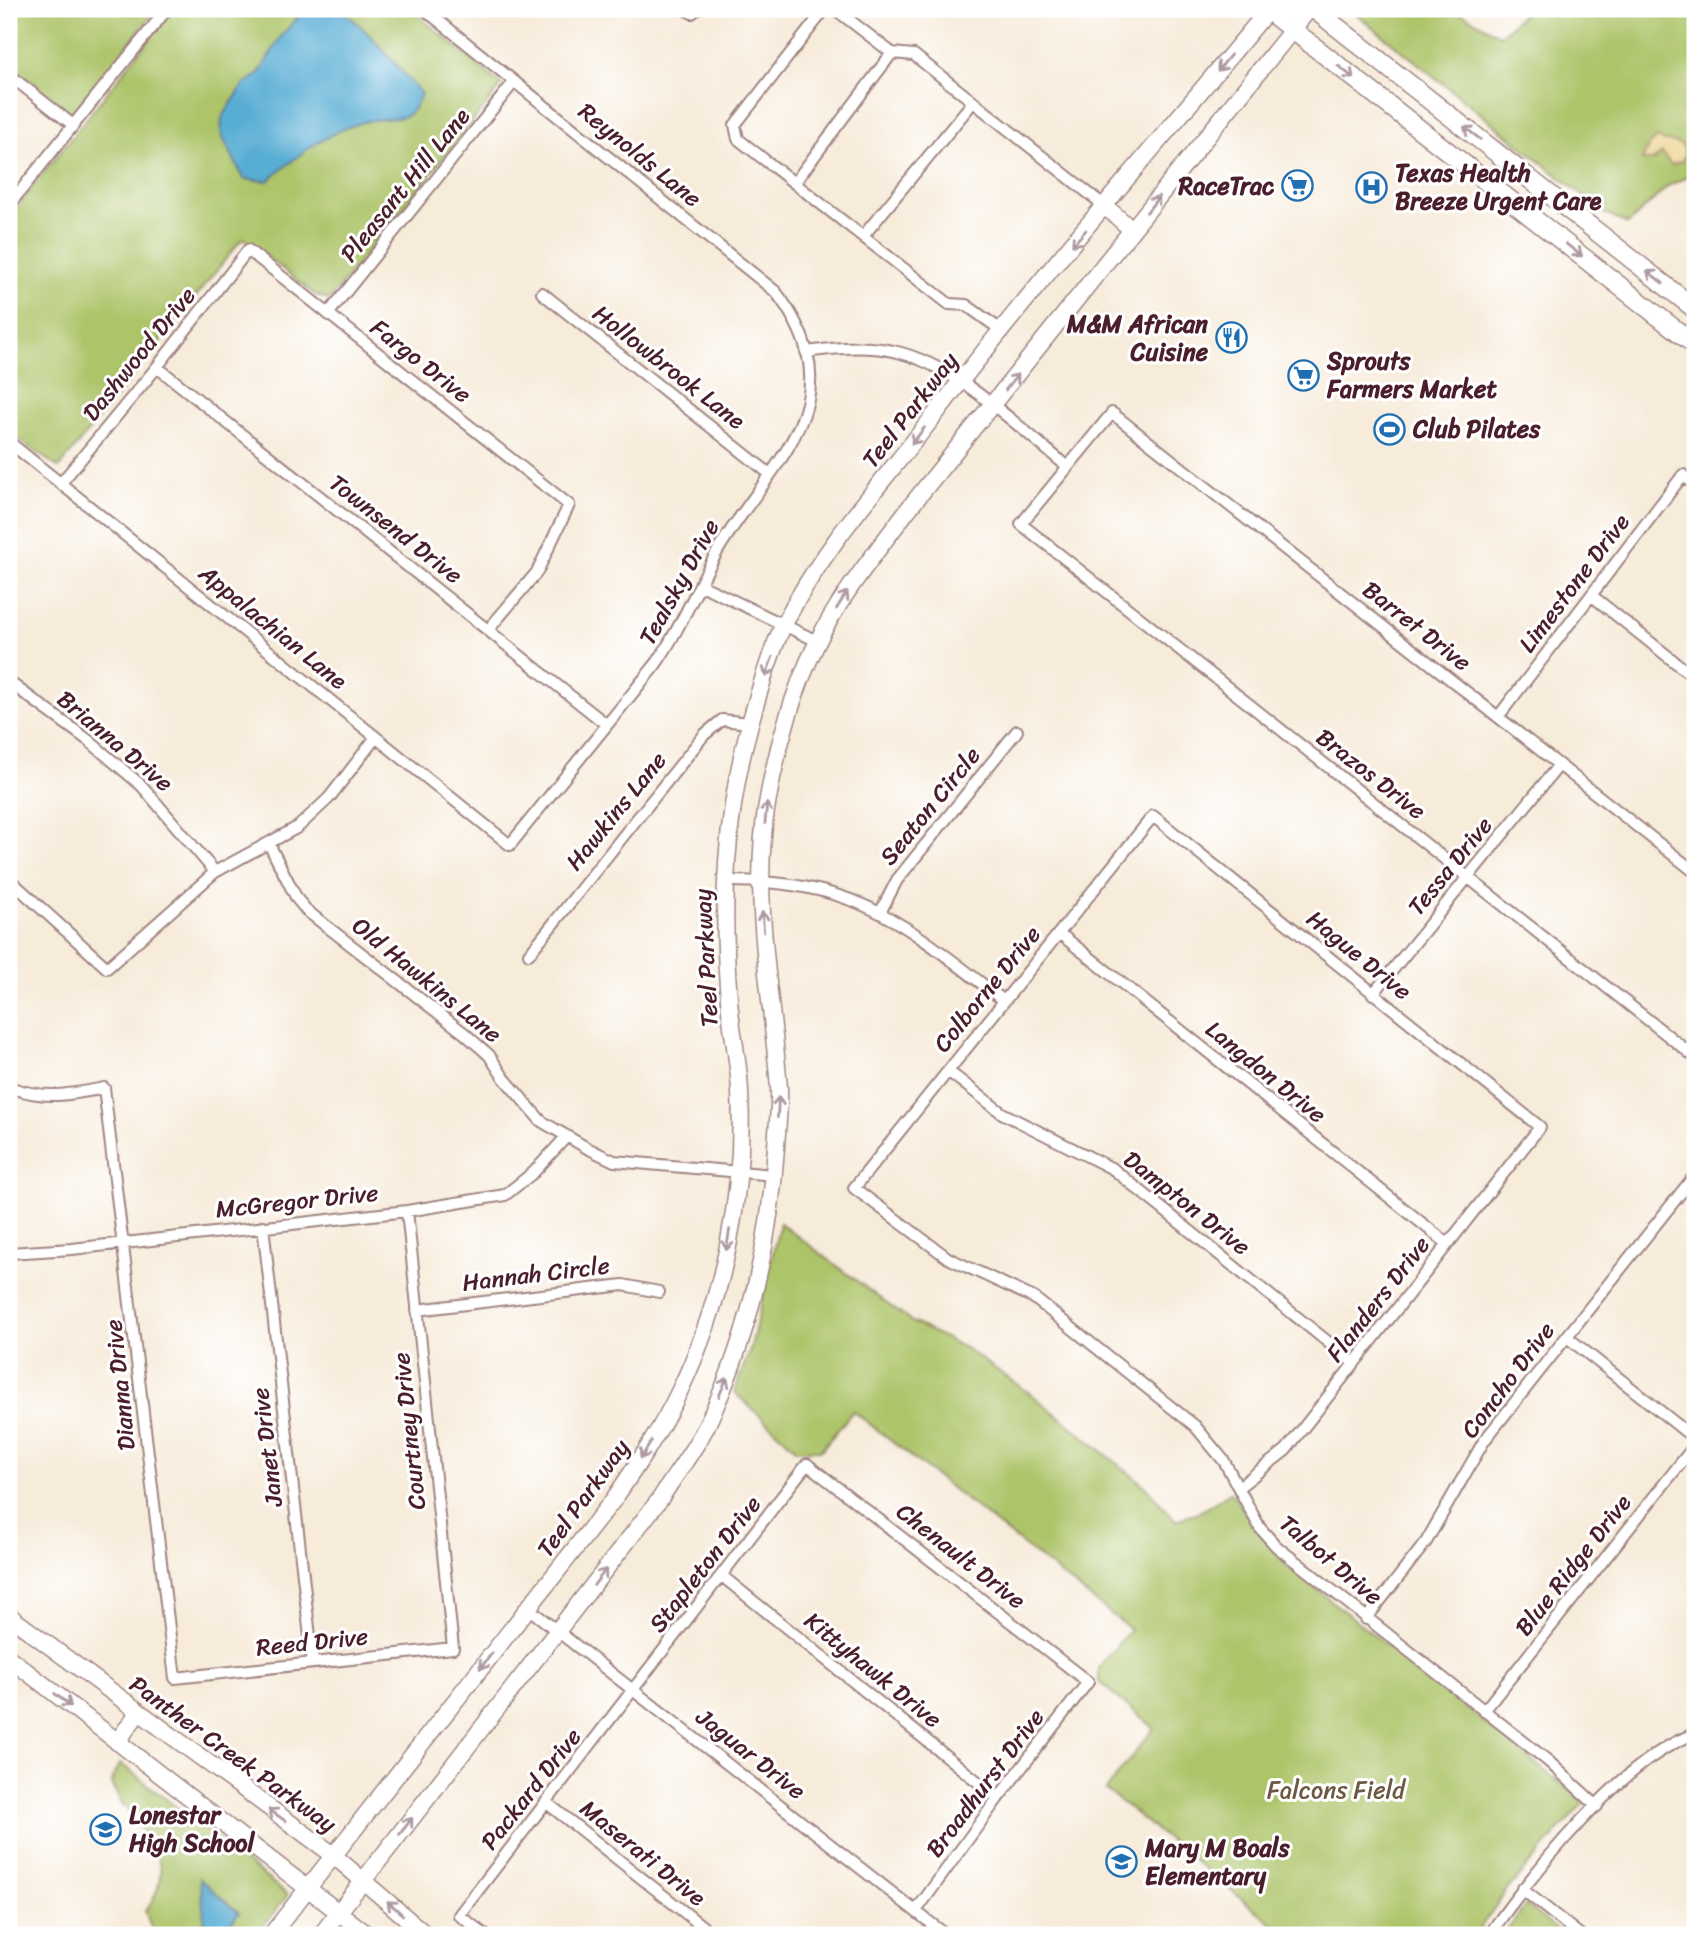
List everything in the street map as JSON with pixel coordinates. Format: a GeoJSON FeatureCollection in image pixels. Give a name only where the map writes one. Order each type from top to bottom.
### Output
{"type":"FeatureCollection","features":[{"type":"Feature","properties":{"kind":"main road"},"geometry":{"type":"LineString","coordinates":[[1267,9],[1695,345]]}},
{"type":"Feature","properties":{"kind":"main road","name":"Teel Parkway"},"geometry":{"type":"LineString","coordinates":[[271,1935],[332,1854],[614,1499],[648,1449],[680,1390],[723,1272],[738,1172],[740,1091],[729,1001],[724,881],[731,806],[750,723],[784,625],[827,554],[960,382],[1267,9]]}},
{"type":"Feature","properties":{"kind":"main road"},"geometry":{"type":"LineString","coordinates":[[321,1935],[660,1499],[705,1429],[738,1353],[761,1261],[774,1175],[779,1091],[767,989],[761,881],[766,805],[801,677],[817,641],[846,594],[891,533],[1292,30],[1312,9],[1695,309]]}},
{"type":"Feature","properties":{"kind":"main road"},"geometry":{"type":"LineString","coordinates":[[1521,208],[1538,185]]}},
{"type":"Feature","properties":{"kind":"main road"},"geometry":{"type":"LineString","coordinates":[[1106,207],[1132,230]]}},
{"type":"Feature","properties":{"kind":"main road","name":"Panther Creek Parkway"},"geometry":{"type":"LineString","coordinates":[[9,1616],[332,1854],[426,1935]]}},
{"type":"Feature","properties":{"kind":"main road"},"geometry":{"type":"LineString","coordinates":[[9,1658],[368,1935]]}},
{"type":"Feature","properties":{"kind":"main road"},"geometry":{"type":"LineString","coordinates":[[117,1742],[138,1713]]}},
{"type":"Feature","properties":{"kind":"street"},"geometry":{"type":"LineString","coordinates":[[9,205],[167,9]]}},
{"type":"Feature","properties":{"kind":"street","name":"Reynolds Lane"},"geometry":{"type":"LineString","coordinates":[[424,9],[776,292],[793,314],[806,352]]}},
{"type":"Feature","properties":{"kind":"street"},"geometry":{"type":"LineString","coordinates":[[825,9],[735,125],[738,139],[864,235],[948,304],[965,305],[1001,330]]}},
{"type":"Feature","properties":{"kind":"street"},"geometry":{"type":"LineString","coordinates":[[835,9],[892,54],[914,55],[1106,207]]}},
{"type":"Feature","properties":{"kind":"street"},"geometry":{"type":"LineString","coordinates":[[795,182],[892,54]]}},
{"type":"Feature","properties":{"kind":"street"},"geometry":{"type":"LineString","coordinates":[[9,75],[73,125]]}},
{"type":"Feature","properties":{"kind":"street","name":"Pleasant Hill Lane"},"geometry":{"type":"LineString","coordinates":[[328,314],[514,82]]}},
{"type":"Feature","properties":{"kind":"street"},"geometry":{"type":"LineString","coordinates":[[864,235],[973,102]]}},
{"type":"Feature","properties":{"kind":"street","name":"Fargo Drive"},"geometry":{"type":"LineString","coordinates":[[247,250],[569,505],[537,572],[489,629]]}},
{"type":"Feature","properties":{"kind":"street","name":"Dashwood Drive"},"geometry":{"type":"LineString","coordinates":[[61,483],[157,368],[247,250]]}},
{"type":"Feature","properties":{"kind":"street","name":"Hollowbrook Lane"},"geometry":{"type":"LineString","coordinates":[[542,293],[770,474]]}},
{"type":"Feature","properties":{"kind":"street"},"geometry":{"type":"LineString","coordinates":[[806,352],[838,348],[893,351],[929,364],[960,382],[1068,467]]}},
{"type":"Feature","properties":{"kind":"street","name":"Tealsky Drive"},"geometry":{"type":"LineString","coordinates":[[510,845],[678,633],[719,548],[792,445],[809,399],[806,352]]}},
{"type":"Feature","properties":{"kind":"street","name":"Townsend Drive"},"geometry":{"type":"LineString","coordinates":[[157,368],[607,724]]}},
{"type":"Feature","properties":{"kind":"street","name":"Barret Drive"},"geometry":{"type":"LineString","coordinates":[[1068,467],[1112,413],[1695,872]]}},
{"type":"Feature","properties":{"kind":"street","name":"Appalachian Lane"},"geometry":{"type":"LineString","coordinates":[[9,442],[510,845]]}},
{"type":"Feature","properties":{"kind":"street","name":"Brazos Drive"},"geometry":{"type":"LineString","coordinates":[[1068,467],[1021,524],[1695,1057]]}},
{"type":"Feature","properties":{"kind":"street","name":"Limestone Drive"},"geometry":{"type":"LineString","coordinates":[[1498,717],[1683,475],[1695,485]]}},
{"type":"Feature","properties":{"kind":"street"},"geometry":{"type":"LineString","coordinates":[[701,585],[817,641]]}},
{"type":"Feature","properties":{"kind":"street"},"geometry":{"type":"LineString","coordinates":[[1591,595],[1695,678]]}},
{"type":"Feature","properties":{"kind":"street","name":"Brianna Drive"},"geometry":{"type":"LineString","coordinates":[[9,682],[88,740],[142,786],[215,872]]}},
{"type":"Feature","properties":{"kind":"street","name":"Hawkins Lane"},"geometry":{"type":"LineString","coordinates":[[530,954],[704,735],[722,720],[750,723]]}},
{"type":"Feature","properties":{"kind":"street","name":"Seaton Circle"},"geometry":{"type":"LineString","coordinates":[[881,911],[897,880],[1017,731]]}},
{"type":"Feature","properties":{"kind":"street"},"geometry":{"type":"LineString","coordinates":[[9,878],[107,968],[215,872],[298,827],[329,798],[376,737]]}},
{"type":"Feature","properties":{"kind":"street","name":"Tessa Drive"},"geometry":{"type":"LineString","coordinates":[[1373,994],[1559,765]]}},
{"type":"Feature","properties":{"kind":"street","name":"Colborne Drive"},"geometry":{"type":"LineString","coordinates":[[854,1188],[1153,816]]}},
{"type":"Feature","properties":{"kind":"street","name":"Hague Drive"},"geometry":{"type":"LineString","coordinates":[[1153,816],[1540,1127]]}},
{"type":"Feature","properties":{"kind":"street","name":"Old Hawkins Lane"},"geometry":{"type":"LineString","coordinates":[[268,844],[297,899],[307,911],[489,1055],[504,1078],[541,1121],[614,1161],[774,1175]]}},
{"type":"Feature","properties":{"kind":"street"},"geometry":{"type":"LineString","coordinates":[[724,881],[801,885],[852,898],[881,911],[921,936],[1004,1001]]}},
{"type":"Feature","properties":{"kind":"street","name":"Langdon Drive"},"geometry":{"type":"LineString","coordinates":[[1059,933],[1448,1244]]}},
{"type":"Feature","properties":{"kind":"street","name":"Dampton Drive"},"geometry":{"type":"LineString","coordinates":[[948,1070],[1002,1113],[1113,1169],[1354,1363]]}},
{"type":"Feature","properties":{"kind":"street","name":"Dianna Drive"},"geometry":{"type":"LineString","coordinates":[[9,1087],[34,1096],[104,1088],[125,1242],[175,1678]]}},
{"type":"Feature","properties":{"kind":"street","name":"Flanders Drive"},"geometry":{"type":"LineString","coordinates":[[1239,1487],[1286,1450],[1540,1127]]}},
{"type":"Feature","properties":{"kind":"street","name":"McGregor Drive"},"geometry":{"type":"LineString","coordinates":[[9,1253],[407,1211],[505,1195],[534,1172],[567,1136]]}},
{"type":"Feature","properties":{"kind":"street","name":"Concho Drive"},"geometry":{"type":"LineString","coordinates":[[1366,1619],[1426,1542],[1484,1441],[1695,1175]]}},
{"type":"Feature","properties":{"kind":"street","name":"Talbot Drive"},"geometry":{"type":"LineString","coordinates":[[854,1188],[948,1258],[1034,1298],[1195,1426],[1224,1461],[1260,1528],[1276,1546],[1575,1784],[1597,1805]]}},
{"type":"Feature","properties":{"kind":"street","name":"Courtney Drive"},"geometry":{"type":"LineString","coordinates":[[407,1211],[453,1648]]}},
{"type":"Feature","properties":{"kind":"street","name":"Janet Drive"},"geometry":{"type":"LineString","coordinates":[[263,1226],[313,1663]]}},
{"type":"Feature","properties":{"kind":"street","name":"Hannah Circle"},"geometry":{"type":"LineString","coordinates":[[417,1310],[623,1284],[659,1292]]}},
{"type":"Feature","properties":{"kind":"street"},"geometry":{"type":"LineString","coordinates":[[1567,1337],[1695,1439]]}},
{"type":"Feature","properties":{"kind":"street","name":"Blue Ridge Drive"},"geometry":{"type":"LineString","coordinates":[[1484,1711],[1695,1445]]}},
{"type":"Feature","properties":{"kind":"street","name":"Stapleton Drive"},"geometry":{"type":"LineString","coordinates":[[635,1689],[807,1464]]}},
{"type":"Feature","properties":{"kind":"street","name":"Chenault Drive"},"geometry":{"type":"LineString","coordinates":[[807,1464],[1088,1682]]}},
{"type":"Feature","properties":{"kind":"street","name":"Kittyhawk Drive"},"geometry":{"type":"LineString","coordinates":[[722,1576],[998,1798]]}},
{"type":"Feature","properties":{"kind":"street","name":"Jaguar Drive"},"geometry":{"type":"LineString","coordinates":[[528,1608],[635,1689],[946,1935]]}},
{"type":"Feature","properties":{"kind":"street","name":"Reed Drive"},"geometry":{"type":"LineString","coordinates":[[175,1678],[453,1648]]}},
{"type":"Feature","properties":{"kind":"street","name":"Broadhurst Drive"},"geometry":{"type":"LineString","coordinates":[[916,1911],[998,1798],[1088,1682]]}},
{"type":"Feature","properties":{"kind":"street","name":"Packard Drive"},"geometry":{"type":"LineString","coordinates":[[485,1935],[459,1915],[635,1689]]}},
{"type":"Feature","properties":{"kind":"street"},"geometry":{"type":"LineString","coordinates":[[1489,1935],[1522,1889],[1597,1805],[1653,1755],[1695,1734]]}},
{"type":"Feature","properties":{"kind":"street","name":"Maserati Drive"},"geometry":{"type":"LineString","coordinates":[[547,1803],[713,1935]]}},
{"type":"Feature","properties":{"kind":"street"},"geometry":{"type":"LineString","coordinates":[[1522,1889],[1580,1935]]}},
{"type":"Feature","properties":{"kind":"green space"},"geometry":{"type":"Polygon","coordinates":[[[9,9],[157,9],[72,114],[9,64],[9,9]]]}},
{"type":"Feature","properties":{"kind":"green space"},"geometry":{"type":"Polygon","coordinates":[[[173,9],[410,9],[502,85],[329,300],[315,295],[245,239],[241,240],[59,468],[9,433],[9,217],[173,9]]]}},
{"type":"Feature","properties":{"kind":"green space"},"geometry":{"type":"Polygon","coordinates":[[[1350,9],[1454,9],[1500,35],[1529,9],[1695,9],[1695,173],[1668,186],[1628,224],[1607,215],[1350,9]]]}},
{"type":"Feature","properties":{"kind":"green space","name":"Falcons Field"},"geometry":{"type":"Polygon","coordinates":[[[780,1223],[910,1321],[967,1349],[1035,1397],[1145,1486],[1176,1521],[1205,1509],[1230,1492],[1285,1564],[1584,1802],[1507,1890],[1475,1935],[1287,1935],[1106,1790],[1154,1728],[1099,1682],[1099,1668],[1130,1629],[853,1411],[821,1450],[797,1450],[734,1392],[751,1347],[780,1223]]]}},
{"type":"Feature","properties":{"kind":"green space"},"geometry":{"type":"Polygon","coordinates":[[[120,1763],[288,1895],[256,1935],[154,1935],[145,1911],[157,1892],[160,1875],[158,1859],[111,1783],[120,1763]]]}},
{"type":"Feature","properties":{"kind":"green space"},"geometry":{"type":"Polygon","coordinates":[[[1526,1905],[1563,1935],[1502,1935],[1526,1905]]]}},
{"type":"Feature","properties":{"kind":"sand"},"geometry":{"type":"Polygon","coordinates":[[[1656,138],[1682,145],[1685,153],[1682,161],[1671,165],[1662,153],[1653,161],[1642,160],[1648,146],[1656,138]]]}},
{"type":"Feature","properties":{"kind":"water"},"geometry":{"type":"Polygon","coordinates":[[[305,9],[334,9],[347,15],[369,34],[421,94],[413,110],[405,116],[372,120],[343,129],[303,152],[268,181],[244,179],[221,134],[222,118],[244,84],[258,75],[282,35],[305,9]]]}},
{"type":"Feature","properties":{"kind":"water"},"geometry":{"type":"Polygon","coordinates":[[[200,1879],[239,1913],[220,1935],[206,1935],[200,1879]]]}},
{"type":"Feature","properties":{"kind":"place","name":"RaceTrac"},"geometry":{"type":"Point","coordinates":[1297,186]}},
{"type":"Feature","properties":{"kind":"place","name":"Texas Health Breeze Urgent Care"},"geometry":{"type":"Point","coordinates":[1372,187]}},
{"type":"Feature","properties":{"kind":"place","name":"M&M African Cuisine"},"geometry":{"type":"Point","coordinates":[1231,338]}},
{"type":"Feature","properties":{"kind":"place","name":"Sprouts Farmers Market"},"geometry":{"type":"Point","coordinates":[1304,375]}},
{"type":"Feature","properties":{"kind":"place","name":"Club Pilates"},"geometry":{"type":"Point","coordinates":[1390,429]}},
{"type":"Feature","properties":{"kind":"place","name":"Lonestar High School"},"geometry":{"type":"Point","coordinates":[106,1829]}},
{"type":"Feature","properties":{"kind":"place","name":"Mary M Boals Elementary"},"geometry":{"type":"Point","coordinates":[1122,1862]}}]}
